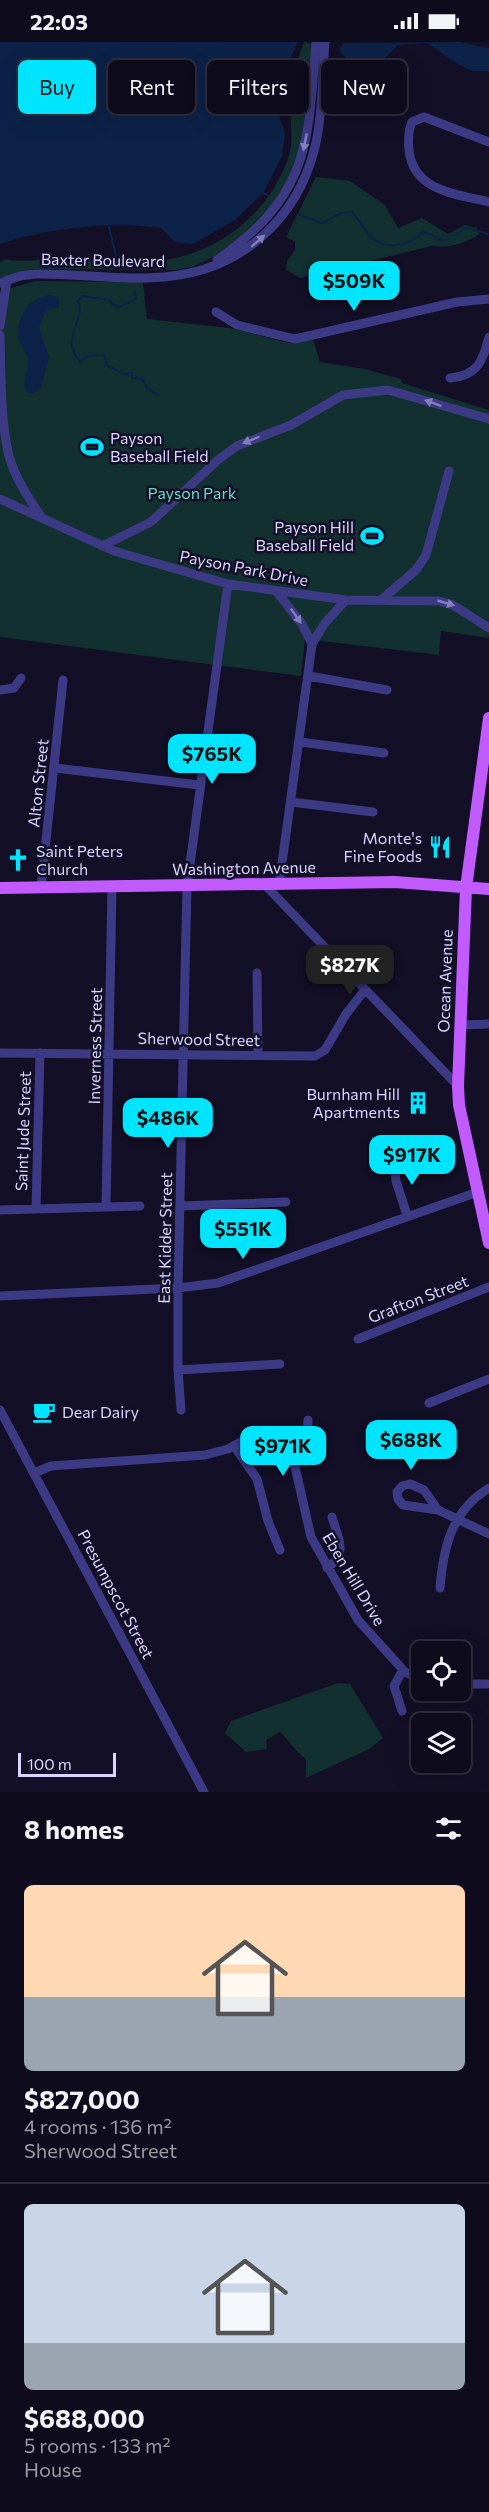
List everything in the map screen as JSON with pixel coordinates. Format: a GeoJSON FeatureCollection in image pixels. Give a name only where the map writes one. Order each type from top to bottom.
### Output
{"type":"FeatureCollection","features":[{"type":"Feature","properties":{"kind":"main road","name":"Ocean Avenue"},"geometry":{"type":"LineString","coordinates":[[489,718],[466,888],[458,1086],[459,1105],[489,1243]]}},
{"type":"Feature","properties":{"kind":"main road","name":"Washington Avenue"},"geometry":{"type":"LineString","coordinates":[[0,888],[395,882],[489,889]]}},
{"type":"Feature","properties":{"kind":"street","name":"Baxter Boulevard"},"geometry":{"type":"LineString","coordinates":[[206,267],[256,231],[275,209],[291,183],[307,135],[316,42]]}},
{"type":"Feature","properties":{"kind":"street","name":"Baxter Boulevard"},"geometry":{"type":"LineString","coordinates":[[3,282],[35,274],[161,277],[183,274],[239,255],[259,241],[278,221],[303,181],[316,139],[325,42]]}},
{"type":"Feature","properties":{"kind":"street"},"geometry":{"type":"LineString","coordinates":[[489,142],[424,117],[412,122],[409,128],[410,156],[420,177],[433,187],[489,202]]}},
{"type":"Feature","properties":{"kind":"street"},"geometry":{"type":"LineString","coordinates":[[0,326],[3,282]]}},
{"type":"Feature","properties":{"kind":"street"},"geometry":{"type":"LineString","coordinates":[[216,312],[237,325],[295,339],[457,302],[489,299]]}},
{"type":"Feature","properties":{"kind":"street"},"geometry":{"type":"LineString","coordinates":[[0,335],[4,428],[9,457],[25,491],[44,520]]}},
{"type":"Feature","properties":{"kind":"street"},"geometry":{"type":"LineString","coordinates":[[450,378],[463,377],[478,368],[489,337]]}},
{"type":"Feature","properties":{"kind":"street"},"geometry":{"type":"LineString","coordinates":[[102,546],[151,522],[218,460],[237,446],[291,425],[343,395],[388,390],[489,419]]}},
{"type":"Feature","properties":{"kind":"street"},"geometry":{"type":"LineString","coordinates":[[381,600],[416,570],[426,555],[449,471]]}},
{"type":"Feature","properties":{"kind":"street","name":"Payson Park Drive"},"geometry":{"type":"LineString","coordinates":[[0,499],[102,546],[155,565],[228,584],[277,592],[346,600],[426,599],[446,602],[489,628]]}},
{"type":"Feature","properties":{"kind":"street","name":"East Kidder Street"},"geometry":{"type":"LineString","coordinates":[[181,1410],[178,1370],[178,1288],[187,886],[228,584]]}},
{"type":"Feature","properties":{"kind":"street"},"geometry":{"type":"LineString","coordinates":[[277,592],[302,624],[312,644]]}},
{"type":"Feature","properties":{"kind":"street"},"geometry":{"type":"LineString","coordinates":[[279,885],[312,644],[325,623],[346,600]]}},
{"type":"Feature","properties":{"kind":"street"},"geometry":{"type":"LineString","coordinates":[[309,676],[387,690]]}},
{"type":"Feature","properties":{"kind":"street"},"geometry":{"type":"LineString","coordinates":[[0,690],[14,688],[21,678]]}},
{"type":"Feature","properties":{"kind":"street","name":"Alton Street"},"geometry":{"type":"LineString","coordinates":[[41,888],[63,680]]}},
{"type":"Feature","properties":{"kind":"street"},"geometry":{"type":"LineString","coordinates":[[300,742],[384,753]]}},
{"type":"Feature","properties":{"kind":"street"},"geometry":{"type":"LineString","coordinates":[[55,768],[199,785]]}},
{"type":"Feature","properties":{"kind":"street"},"geometry":{"type":"LineString","coordinates":[[291,802],[373,812]]}},
{"type":"Feature","properties":{"kind":"street"},"geometry":{"type":"LineString","coordinates":[[265,885],[364,991],[458,1086]]}},
{"type":"Feature","properties":{"kind":"street","name":"Inverness Street"},"geometry":{"type":"LineString","coordinates":[[106,1207],[112,886]]}},
{"type":"Feature","properties":{"kind":"street"},"geometry":{"type":"LineString","coordinates":[[257,973],[258,1055]]}},
{"type":"Feature","properties":{"kind":"street","name":"Sherwood Street"},"geometry":{"type":"LineString","coordinates":[[0,1053],[110,1052],[308,1057],[320,1054],[364,991]]}},
{"type":"Feature","properties":{"kind":"street"},"geometry":{"type":"LineString","coordinates":[[460,1025],[489,1024]]}},
{"type":"Feature","properties":{"kind":"street","name":"Saint Jude Street"},"geometry":{"type":"LineString","coordinates":[[36,1209],[40,1053]]}},
{"type":"Feature","properties":{"kind":"street"},"geometry":{"type":"LineString","coordinates":[[394,1161],[396,1181],[407,1215]]}},
{"type":"Feature","properties":{"kind":"street"},"geometry":{"type":"LineString","coordinates":[[0,1296],[178,1288],[230,1279],[478,1192]]}},
{"type":"Feature","properties":{"kind":"street"},"geometry":{"type":"LineString","coordinates":[[180,1206],[286,1202]]}},
{"type":"Feature","properties":{"kind":"street"},"geometry":{"type":"LineString","coordinates":[[0,1210],[140,1206]]}},
{"type":"Feature","properties":{"kind":"street","name":"Grafton Street"},"geometry":{"type":"LineString","coordinates":[[358,1339],[489,1287]]}},
{"type":"Feature","properties":{"kind":"street"},"geometry":{"type":"LineString","coordinates":[[178,1370],[280,1365]]}},
{"type":"Feature","properties":{"kind":"street"},"geometry":{"type":"LineString","coordinates":[[429,1403],[489,1379]]}},
{"type":"Feature","properties":{"kind":"street","name":"Presumpscot Street"},"geometry":{"type":"LineString","coordinates":[[0,1410],[204,1792]]}},
{"type":"Feature","properties":{"kind":"street"},"geometry":{"type":"LineString","coordinates":[[34,1473],[51,1466],[205,1455],[234,1446],[252,1436],[269,1437],[283,1446],[293,1458],[307,1446],[308,1420]]}},
{"type":"Feature","properties":{"kind":"street"},"geometry":{"type":"LineString","coordinates":[[234,1446],[257,1479],[268,1521],[280,1550]]}},
{"type":"Feature","properties":{"kind":"street","name":"Eben Hill Drive"},"geometry":{"type":"LineString","coordinates":[[293,1458],[311,1538],[327,1568],[363,1628],[403,1670],[411,1674]]}},
{"type":"Feature","properties":{"kind":"street"},"geometry":{"type":"LineString","coordinates":[[440,1588],[444,1556],[457,1518],[464,1507],[489,1488]]}},
{"type":"Feature","properties":{"kind":"street"},"geometry":{"type":"LineString","coordinates":[[438,1510],[489,1534]]}},
{"type":"Feature","properties":{"kind":"street"},"geometry":{"type":"LineString","coordinates":[[327,1568],[338,1560],[341,1551],[332,1517]]}},
{"type":"Feature","properties":{"kind":"street"},"geometry":{"type":"LineString","coordinates":[[402,1711],[394,1686],[403,1670]]}},
{"type":"Feature","properties":{"kind":"street"},"geometry":{"type":"LineString","coordinates":[[471,1684],[489,1684]]}},
{"type":"Feature","properties":{"kind":"green space"},"geometry":{"type":"Polygon","coordinates":[[[304,42],[315,44],[309,103],[309,60],[298,59],[304,42]]]}},
{"type":"Feature","properties":{"kind":"green space"},"geometry":{"type":"Polygon","coordinates":[[[291,114],[308,114],[306,132],[284,194],[226,251],[192,267],[175,270],[33,269],[0,278],[0,262],[6,259],[20,261],[74,258],[156,261],[179,257],[220,241],[254,214],[268,197],[288,159],[291,114]]]}},
{"type":"Feature","properties":{"kind":"green space"},"geometry":{"type":"Polygon","coordinates":[[[316,177],[350,181],[385,205],[398,228],[422,218],[448,234],[465,225],[477,228],[479,234],[457,244],[444,247],[432,246],[300,278],[286,270],[287,261],[295,250],[295,242],[286,237],[316,177]]]}},
{"type":"Feature","properties":{"kind":"green space","name":"Payson Park"},"geometry":{"type":"Polygon","coordinates":[[[35,281],[143,282],[147,319],[230,328],[289,343],[313,339],[320,362],[365,369],[401,379],[402,383],[489,410],[489,638],[441,631],[439,655],[305,639],[301,676],[0,637],[0,291],[35,281]]]}},
{"type":"Feature","properties":{"kind":"green space"},"geometry":{"type":"Polygon","coordinates":[[[338,1683],[350,1684],[383,1738],[369,1749],[306,1778],[306,1759],[280,1732],[266,1740],[267,1749],[246,1752],[225,1733],[231,1721],[338,1683]]]}},
{"type":"Feature","properties":{"kind":"water"},"geometry":{"type":"Polygon","coordinates":[[[0,42],[298,42],[290,60],[207,60],[207,114],[279,114],[285,134],[282,156],[263,193],[235,220],[193,244],[174,242],[161,228],[121,225],[59,230],[0,244],[0,42]]]}},
{"type":"Feature","properties":{"kind":"water"},"geometry":{"type":"Polygon","coordinates":[[[460,42],[489,48],[489,71],[472,71],[427,43],[398,45],[384,59],[350,60],[340,53],[340,48],[344,43],[460,42]]]}},
{"type":"Feature","properties":{"kind":"water"},"geometry":{"type":"Polygon","coordinates":[[[49,295],[59,297],[59,308],[49,309],[44,314],[39,328],[49,357],[41,388],[33,393],[26,392],[28,359],[18,337],[18,329],[22,315],[30,304],[49,295]]]}},
{"type":"Feature","properties":{"kind":"waterway"},"geometry":{"type":"LineString","coordinates":[[263,193],[269,196]]}},
{"type":"Feature","properties":{"kind":"waterway"},"geometry":{"type":"LineString","coordinates":[[297,214],[322,223],[341,213],[352,212],[370,236],[376,241],[390,245],[404,243],[418,237],[423,232],[435,236],[435,239],[447,240],[466,228],[489,234]]}},
{"type":"Feature","properties":{"kind":"waterway"},"geometry":{"type":"LineString","coordinates":[[109,227],[116,256]]}},
{"type":"Feature","properties":{"kind":"waterway"},"geometry":{"type":"LineString","coordinates":[[135,292],[136,299],[118,307],[110,300],[82,296],[78,301],[80,308],[72,346],[81,362],[87,356],[104,355],[107,365],[124,374],[132,373],[132,378],[142,379],[147,388],[158,395]]}},
{"type":"Feature","properties":{"kind":"place","name":"Payson Baseball Field"},"geometry":{"type":"Point","coordinates":[92,447]}},
{"type":"Feature","properties":{"kind":"place","name":"Payson Hill Baseball Field"},"geometry":{"type":"Point","coordinates":[372,536]}},
{"type":"Feature","properties":{"kind":"place","name":"Monte's Fine Foods"},"geometry":{"type":"Point","coordinates":[440,847]}},
{"type":"Feature","properties":{"kind":"place","name":"Saint Peters Church"},"geometry":{"type":"Point","coordinates":[18,860]}},
{"type":"Feature","properties":{"kind":"place","name":"Burnham Hill Apartments"},"geometry":{"type":"Point","coordinates":[418,1103]}},
{"type":"Feature","properties":{"kind":"place","name":"Dear Dairy"},"geometry":{"type":"Point","coordinates":[44,1412]}}]}
